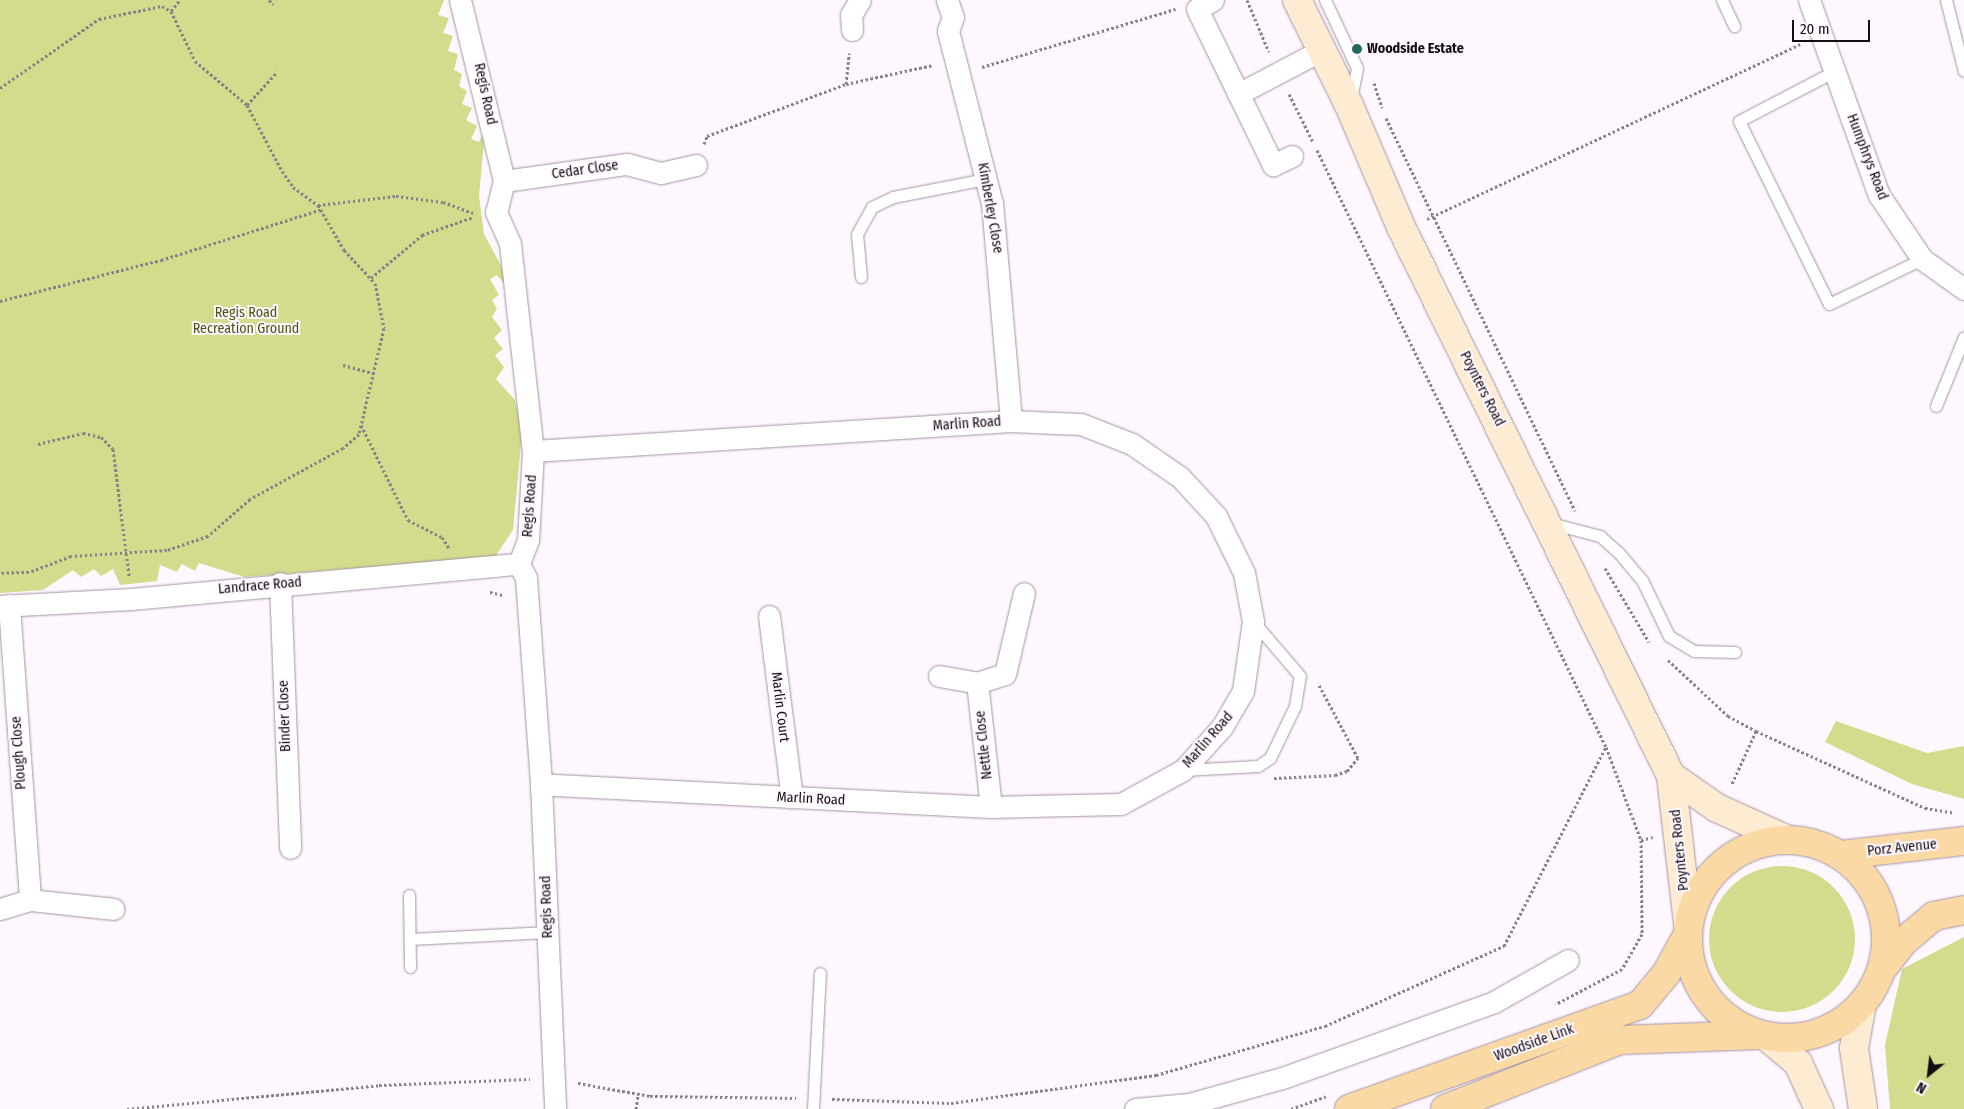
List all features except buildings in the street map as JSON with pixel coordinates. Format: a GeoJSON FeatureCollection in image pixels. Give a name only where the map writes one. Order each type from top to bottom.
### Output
{"type":"FeatureCollection","features":[{"type":"Feature","properties":{"kind":"main road","name":"Porz Avenue"},"geometry":{"type":"LineString","coordinates":[[1841,855],[1962,828]]}},
{"type":"Feature","properties":{"kind":"main road"},"geometry":{"type":"LineString","coordinates":[[1882,968],[1887,943],[1876,893],[1841,855],[1824,846],[1786,839],[1758,843],[1718,867],[1696,897],[1687,930],[1689,962],[1710,1001],[1736,1024],[1763,1036],[1792,1039],[1818,1034],[1862,1004],[1882,968],[1903,942],[1934,916],[1964,910]]}},
{"type":"Feature","properties":{"kind":"main road","name":"Woodside Link"},"geometry":{"type":"LineString","coordinates":[[1349,1109],[1640,1005],[1666,974],[1687,930]]}},
{"type":"Feature","properties":{"kind":"main road","name":"Woodside Link"},"geometry":{"type":"LineString","coordinates":[[1445,1109],[1620,1040],[1763,1036]]}},
{"type":"Feature","properties":{"kind":"street","name":"Regis Road"},"geometry":{"type":"LineString","coordinates":[[460,0],[504,181],[496,212],[510,244],[533,451],[528,540],[519,564],[526,578],[542,784],[555,1109]]}},
{"type":"Feature","properties":{"kind":"street"},"geometry":{"type":"LineString","coordinates":[[852,30],[851,15],[860,0]]}},
{"type":"Feature","properties":{"kind":"street","name":"Kimberley Close"},"geometry":{"type":"LineString","coordinates":[[947,0],[957,67],[986,179],[1005,317],[1011,421]]}},
{"type":"Feature","properties":{"kind":"street","name":"Poynters Road"},"geometry":{"type":"LineString","coordinates":[[1297,0],[1320,51],[1349,105],[1401,227],[1549,523],[1671,776],[1687,930]]}},
{"type":"Feature","properties":{"kind":"street","name":"Humphrys Road"},"geometry":{"type":"LineString","coordinates":[[1809,0],[1879,195],[1922,259],[1964,289]]}},
{"type":"Feature","properties":{"kind":"street"},"geometry":{"type":"LineString","coordinates":[[1205,4],[1238,94],[1273,165],[1292,156]]}},
{"type":"Feature","properties":{"kind":"street"},"geometry":{"type":"LineString","coordinates":[[1238,94],[1320,51]]}},
{"type":"Feature","properties":{"kind":"street","name":"Cedar Close"},"geometry":{"type":"LineString","coordinates":[[504,181],[627,164],[661,173],[696,165]]}},
{"type":"Feature","properties":{"kind":"street","name":"Marlin Road"},"geometry":{"type":"LineString","coordinates":[[533,451],[1011,421],[1081,424],[1132,444],[1180,476],[1216,516],[1244,573],[1253,621],[1250,666],[1235,709],[1183,770],[1121,804],[991,807],[542,784]]}},
{"type":"Feature","properties":{"kind":"street","name":"Landrace Road"},"geometry":{"type":"LineString","coordinates":[[5,606],[131,599],[280,583],[519,564]]}},
{"type":"Feature","properties":{"kind":"street","name":"Binder Close"},"geometry":{"type":"LineString","coordinates":[[280,583],[290,848]]}},
{"type":"Feature","properties":{"kind":"street"},"geometry":{"type":"LineString","coordinates":[[939,676],[976,683],[1005,674],[1024,593]]}},
{"type":"Feature","properties":{"kind":"street","name":"Plough Close"},"geometry":{"type":"LineString","coordinates":[[5,606],[30,900]]}},
{"type":"Feature","properties":{"kind":"street","name":"Marlin Court"},"geometry":{"type":"LineString","coordinates":[[769,616],[792,798]]}},
{"type":"Feature","properties":{"kind":"street","name":"Nettle Close"},"geometry":{"type":"LineString","coordinates":[[976,683],[991,807]]}},
{"type":"Feature","properties":{"kind":"street","name":"Poynters Road"},"geometry":{"type":"LineString","coordinates":[[1671,776],[1716,808],[1786,839]]}},
{"type":"Feature","properties":{"kind":"street"},"geometry":{"type":"LineString","coordinates":[[0,909],[30,900],[114,909]]}},
{"type":"Feature","properties":{"kind":"street"},"geometry":{"type":"LineString","coordinates":[[1135,1109],[1189,1104],[1282,1078],[1494,1002],[1568,960]]}},
{"type":"Feature","properties":{"kind":"street"},"geometry":{"type":"LineString","coordinates":[[1862,1004],[1854,1048],[1863,1109]]}},
{"type":"Feature","properties":{"kind":"street"},"geometry":{"type":"LineString","coordinates":[[1763,1036],[1798,1063],[1819,1109]]}},
{"type":"Feature","properties":{"kind":"lane"},"geometry":{"type":"LineString","coordinates":[[1325,0],[1357,68],[1349,105]]}},
{"type":"Feature","properties":{"kind":"lane"},"geometry":{"type":"LineString","coordinates":[[1722,0],[1734,26]]}},
{"type":"Feature","properties":{"kind":"lane"},"geometry":{"type":"LineString","coordinates":[[1946,0],[1964,72]]}},
{"type":"Feature","properties":{"kind":"lane"},"geometry":{"type":"LineString","coordinates":[[1835,71],[1739,121],[1829,304],[1922,259]]}},
{"type":"Feature","properties":{"kind":"lane"},"geometry":{"type":"LineString","coordinates":[[861,277],[857,234],[872,207],[892,197],[986,179]]}},
{"type":"Feature","properties":{"kind":"lane"},"geometry":{"type":"LineString","coordinates":[[1936,406],[1964,337]]}},
{"type":"Feature","properties":{"kind":"lane"},"geometry":{"type":"LineString","coordinates":[[1549,523],[1600,536],[1619,553],[1642,580],[1668,636],[1694,651],[1735,652]]}},
{"type":"Feature","properties":{"kind":"lane"},"geometry":{"type":"LineString","coordinates":[[1183,770],[1242,769],[1270,758],[1301,686],[1292,664],[1253,621]]}},
{"type":"Feature","properties":{"kind":"lane"},"geometry":{"type":"LineString","coordinates":[[409,894],[410,967]]}},
{"type":"Feature","properties":{"kind":"lane"},"geometry":{"type":"LineString","coordinates":[[410,939],[548,932]]}},
{"type":"Feature","properties":{"kind":"lane"},"geometry":{"type":"LineString","coordinates":[[813,1104],[820,973]]}},
{"type":"Feature","properties":{"kind":"path"},"geometry":{"type":"LineString","coordinates":[[171,11],[180,0]]}},
{"type":"Feature","properties":{"kind":"path"},"geometry":{"type":"LineString","coordinates":[[269,0],[273,4]]}},
{"type":"Feature","properties":{"kind":"path"},"geometry":{"type":"LineString","coordinates":[[571,1082],[638,1094],[813,1104],[952,1103],[1156,1075],[1325,1026],[1504,946],[1606,747],[1278,73],[1247,0]]}},
{"type":"Feature","properties":{"kind":"path"},"geometry":{"type":"LineString","coordinates":[[696,165],[707,136],[846,84],[957,67],[1182,7],[1205,4]]}},
{"type":"Feature","properties":{"kind":"path"},"geometry":{"type":"LineString","coordinates":[[0,88],[99,19],[162,6],[171,11],[194,61],[248,105],[282,171],[293,187],[318,205],[344,250],[371,278],[384,328],[359,434],[343,448],[250,499],[223,526],[195,543],[126,553],[71,556],[29,572],[0,573]]}},
{"type":"Feature","properties":{"kind":"path"},"geometry":{"type":"LineString","coordinates":[[846,84],[852,30]]}},
{"type":"Feature","properties":{"kind":"path"},"geometry":{"type":"LineString","coordinates":[[1427,219],[1821,34]]}},
{"type":"Feature","properties":{"kind":"path"},"geometry":{"type":"LineString","coordinates":[[248,105],[277,72]]}},
{"type":"Feature","properties":{"kind":"path"},"geometry":{"type":"LineString","coordinates":[[1370,72],[1382,110],[1577,514]]}},
{"type":"Feature","properties":{"kind":"path"},"geometry":{"type":"LineString","coordinates":[[318,205],[396,196],[443,202],[478,215],[422,235],[371,278]]}},
{"type":"Feature","properties":{"kind":"path"},"geometry":{"type":"LineString","coordinates":[[0,301],[161,260],[320,210]]}},
{"type":"Feature","properties":{"kind":"path"},"geometry":{"type":"LineString","coordinates":[[343,365],[373,373]]}},
{"type":"Feature","properties":{"kind":"path"},"geometry":{"type":"LineString","coordinates":[[361,425],[408,520],[442,537],[455,556]]}},
{"type":"Feature","properties":{"kind":"path"},"geometry":{"type":"LineString","coordinates":[[38,444],[83,432],[101,437],[113,449],[131,599]]}},
{"type":"Feature","properties":{"kind":"path"},"geometry":{"type":"LineString","coordinates":[[1600,559],[1645,638],[1652,644]]}},
{"type":"Feature","properties":{"kind":"path"},"geometry":{"type":"LineString","coordinates":[[483,591],[510,596]]}},
{"type":"Feature","properties":{"kind":"path"},"geometry":{"type":"LineString","coordinates":[[1666,657],[1728,716],[1756,731],[1925,808],[1962,828]]}},
{"type":"Feature","properties":{"kind":"path"},"geometry":{"type":"LineString","coordinates":[[1269,777],[1335,775],[1347,771],[1358,758],[1310,668],[1292,664]]}},
{"type":"Feature","properties":{"kind":"path"},"geometry":{"type":"LineString","coordinates":[[1732,784],[1756,731]]}},
{"type":"Feature","properties":{"kind":"path"},"geometry":{"type":"LineString","coordinates":[[127,1109],[379,1085],[531,1079],[531,1069]]}},
{"type":"Feature","properties":{"kind":"path"},"geometry":{"type":"LineString","coordinates":[[636,1109],[638,1094]]}},
{"type":"Feature","properties":{"kind":"green space","name":"Regis Road Recreation Ground"},"geometry":{"type":"Polygon","coordinates":[[[0,0],[444,0],[438,15],[449,18],[443,33],[453,36],[448,51],[458,54],[454,70],[462,74],[459,86],[467,91],[462,104],[472,108],[466,120],[477,126],[471,139],[479,142],[485,130],[479,196],[484,234],[504,271],[506,286],[497,275],[490,279],[499,295],[492,300],[497,309],[492,317],[502,330],[494,338],[503,349],[495,355],[504,367],[496,379],[515,400],[522,433],[513,530],[495,557],[244,577],[199,563],[195,571],[182,564],[177,572],[160,565],[157,581],[120,585],[113,569],[101,576],[94,569],[81,577],[73,570],[43,590],[0,593],[0,0]]]}},
{"type":"Feature","properties":{"kind":"green space"},"geometry":{"type":"Polygon","coordinates":[[[1836,721],[1927,753],[1964,746],[1964,799],[1912,784],[1825,742],[1836,721]]]}},
{"type":"Feature","properties":{"kind":"green space"},"geometry":{"type":"Polygon","coordinates":[[[1782,866],[1810,872],[1834,887],[1849,911],[1855,939],[1849,967],[1834,991],[1810,1006],[1782,1012],[1754,1006],[1730,991],[1715,967],[1709,939],[1715,911],[1730,887],[1754,872],[1782,866]]]}},
{"type":"Feature","properties":{"kind":"green space"},"geometry":{"type":"Polygon","coordinates":[[[1964,937],[1964,1109],[1890,1109],[1885,1045],[1902,969],[1964,937]]]}},
{"type":"Feature","properties":{"kind":"place","name":"Woodside Estate"},"geometry":{"type":"Point","coordinates":[1357,49]}}]}
